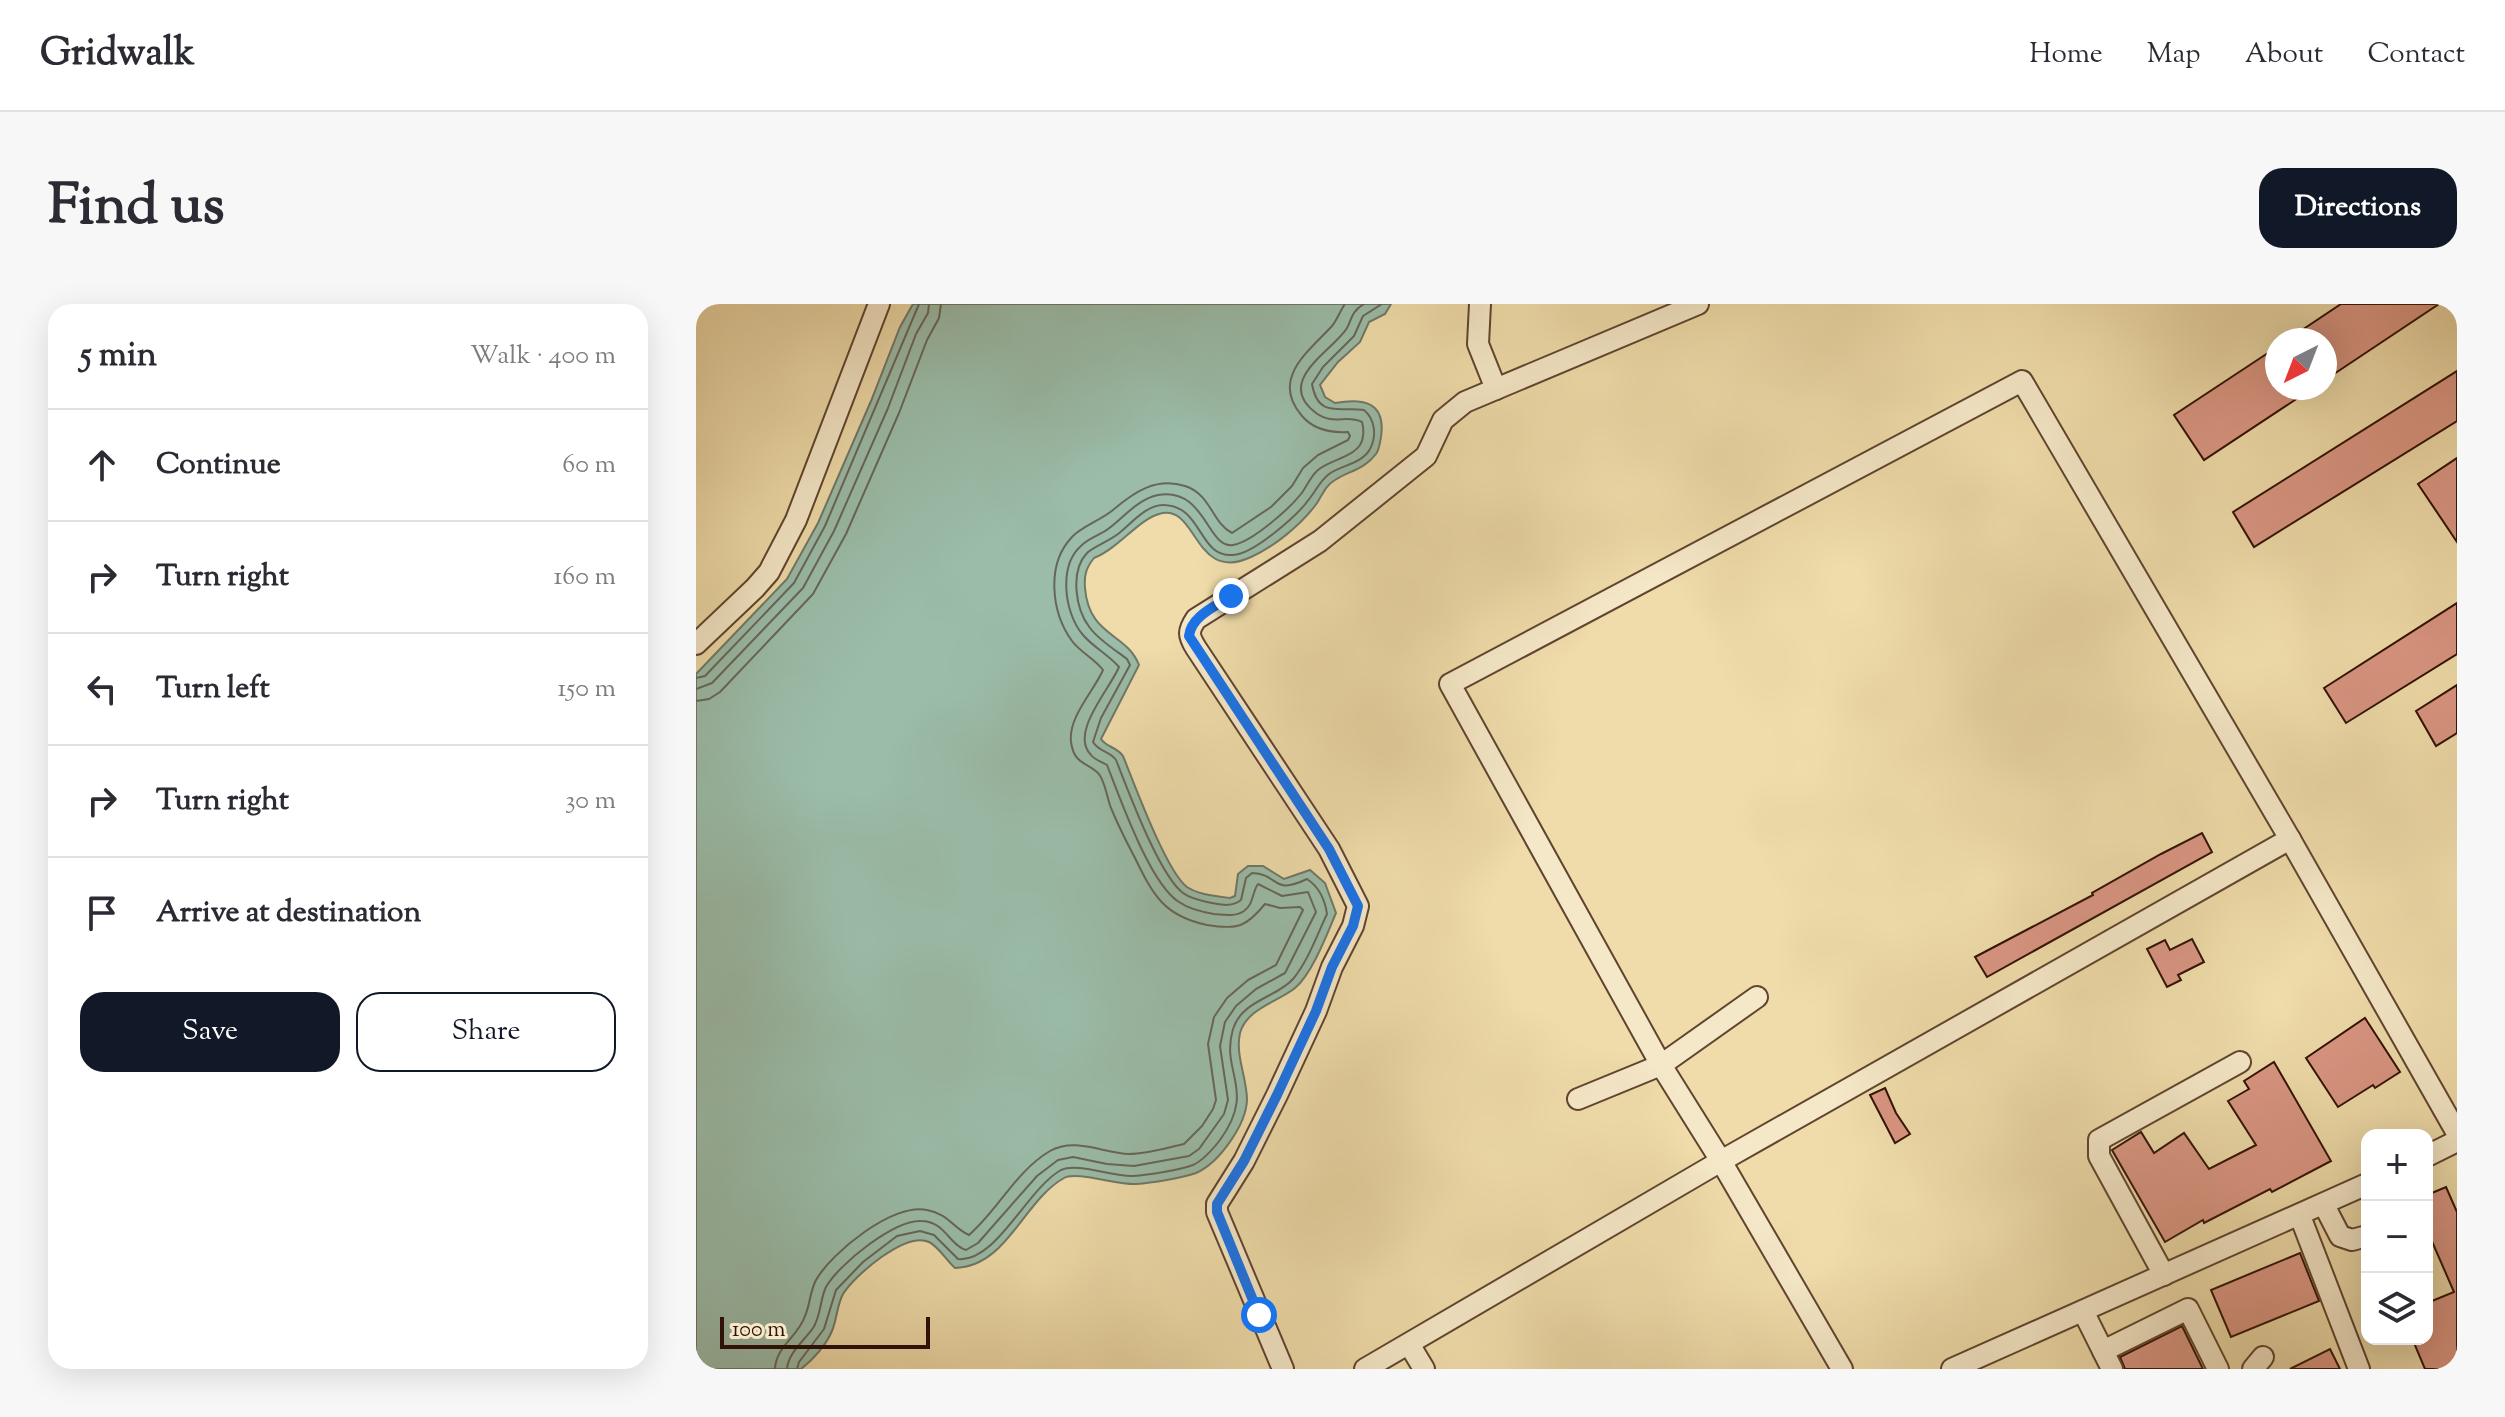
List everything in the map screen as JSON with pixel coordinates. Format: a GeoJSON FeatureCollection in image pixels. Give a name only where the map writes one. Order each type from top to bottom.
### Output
{"type":"FeatureCollection","features":[{"type":"Feature","properties":{"kind":"street"},"geometry":{"type":"LineString","coordinates":[[696,644],[769,572],[796,520],[879,304]]}},
{"type":"Feature","properties":{"kind":"street"},"geometry":{"type":"LineString","coordinates":[[1480,304],[1478,344],[1496,389]]}},
{"type":"Feature","properties":{"kind":"street"},"geometry":{"type":"LineString","coordinates":[[1283,1369],[1229,1242],[1217,1204],[1244,1161],[1277,1095],[1353,926],[1358,906],[1329,849],[1196,648],[1189,636],[1189,629],[1196,619],[1320,541],[1426,456],[1443,420],[1465,402],[1698,304]]}},
{"type":"Feature","properties":{"kind":"street"},"geometry":{"type":"LineString","coordinates":[[1842,1369],[1721,1161],[1661,1065],[1450,684],[2022,381],[2290,839],[2457,1133]]}},
{"type":"Feature","properties":{"kind":"street"},"geometry":{"type":"LineString","coordinates":[[1365,1369],[1721,1161],[2290,839]]}},
{"type":"Feature","properties":{"kind":"street"},"geometry":{"type":"LineString","coordinates":[[1578,1099],[1661,1065],[1757,997]]}},
{"type":"Feature","properties":{"kind":"street"},"geometry":{"type":"LineString","coordinates":[[2164,1275],[2099,1156],[2099,1140],[2240,1062]]}},
{"type":"Feature","properties":{"kind":"street"},"geometry":{"type":"LineString","coordinates":[[2433,1153],[2457,1141]]}},
{"type":"Feature","properties":{"kind":"street"},"geometry":{"type":"LineString","coordinates":[[1952,1369],[2361,1187]]}},
{"type":"Feature","properties":{"kind":"street"},"geometry":{"type":"LineString","coordinates":[[2324,1205],[2340,1236],[2352,1240],[2361,1238]]}},
{"type":"Feature","properties":{"kind":"street"},"geometry":{"type":"LineString","coordinates":[[2300,1216],[2359,1369]]}},
{"type":"Feature","properties":{"kind":"street"},"geometry":{"type":"LineString","coordinates":[[2083,1311],[2108,1360],[2188,1309],[2218,1369]]}},
{"type":"Feature","properties":{"kind":"street"},"geometry":{"type":"LineString","coordinates":[[1409,1344],[1424,1369]]}},
{"type":"Feature","properties":{"kind":"water"},"geometry":{"type":"Polygon","coordinates":[[[913,304],[1391,304],[1385,314],[1369,322],[1360,342],[1338,362],[1320,385],[1325,397],[1335,403],[1364,402],[1376,410],[1382,425],[1378,450],[1372,459],[1332,482],[1296,527],[1251,557],[1232,562],[1218,560],[1207,552],[1182,519],[1172,514],[1159,514],[1094,558],[1087,568],[1085,579],[1093,616],[1126,646],[1139,665],[1101,739],[1123,756],[1151,826],[1179,878],[1197,892],[1230,898],[1235,896],[1238,874],[1248,866],[1263,866],[1284,879],[1310,870],[1325,883],[1336,913],[1301,982],[1256,1011],[1244,1024],[1239,1050],[1247,1100],[1245,1110],[1230,1142],[1205,1168],[1183,1177],[1136,1184],[1077,1176],[1064,1178],[1037,1202],[1002,1245],[973,1265],[955,1268],[933,1244],[919,1240],[882,1257],[858,1276],[843,1294],[829,1336],[819,1352],[801,1369],[696,1369],[696,674],[787,579],[818,523],[900,327],[913,304]]]}},
{"type":"Feature","properties":{"kind":"building"},"geometry":{"type":"Polygon","coordinates":[[[2341,304],[2439,304],[2337,372],[2337,328],[2305,328],[2341,304]]]}},
{"type":"Feature","properties":{"kind":"building"},"geometry":{"type":"Polygon","coordinates":[[[2265,355],[2265,400],[2295,400],[2204,460],[2174,415],[2265,355]]]}},
{"type":"Feature","properties":{"kind":"building"},"geometry":{"type":"Polygon","coordinates":[[[2457,371],[2457,421],[2254,547],[2233,512],[2457,371]]]}},
{"type":"Feature","properties":{"kind":"building"},"geometry":{"type":"Polygon","coordinates":[[[2457,458],[2457,542],[2418,484],[2457,458]]]}},
{"type":"Feature","properties":{"kind":"building"},"geometry":{"type":"Polygon","coordinates":[[[2457,603],[2457,654],[2346,723],[2324,688],[2457,603]]]}},
{"type":"Feature","properties":{"kind":"building"},"geometry":{"type":"Polygon","coordinates":[[[2457,685],[2457,733],[2436,746],[2416,711],[2457,685]]]}},
{"type":"Feature","properties":{"kind":"building"},"geometry":{"type":"Polygon","coordinates":[[[2202,833],[2212,852],[1987,977],[1975,957],[2202,833]]]}},
{"type":"Feature","properties":{"kind":"building"},"geometry":{"type":"Polygon","coordinates":[[[2192,939],[2204,962],[2178,975],[2181,980],[2167,987],[2147,949],[2165,940],[2170,950],[2192,939]]]}},
{"type":"Feature","properties":{"kind":"building"},"geometry":{"type":"Polygon","coordinates":[[[2365,1018],[2400,1072],[2338,1107],[2306,1058],[2365,1018]]]}},
{"type":"Feature","properties":{"kind":"building"},"geometry":{"type":"Polygon","coordinates":[[[2274,1062],[2331,1161],[2272,1192],[2270,1189],[2204,1223],[2203,1220],[2165,1242],[2112,1150],[2141,1132],[2154,1153],[2184,1133],[2209,1169],[2256,1145],[2228,1101],[2249,1089],[2244,1081],[2274,1062]]]}},
{"type":"Feature","properties":{"kind":"building"},"geometry":{"type":"Polygon","coordinates":[[[1885,1088],[1910,1134],[1895,1143],[1870,1095],[1885,1088]]]}},
{"type":"Feature","properties":{"kind":"building"},"geometry":{"type":"Polygon","coordinates":[[[2446,1187],[2457,1212],[2457,1369],[2425,1369],[2415,1345],[2433,1345],[2433,1301],[2454,1292],[2433,1244],[2433,1192],[2446,1187]]]}},
{"type":"Feature","properties":{"kind":"building"},"geometry":{"type":"Polygon","coordinates":[[[2300,1253],[2319,1301],[2231,1337],[2211,1290],[2300,1253]]]}},
{"type":"Feature","properties":{"kind":"building"},"geometry":{"type":"Polygon","coordinates":[[[2182,1326],[2203,1369],[2125,1369],[2120,1357],[2182,1326]]]}},
{"type":"Feature","properties":{"kind":"building"},"geometry":{"type":"Polygon","coordinates":[[[2330,1349],[2340,1369],[2290,1369],[2330,1349]]]}},
{"type":"Feature","properties":{"kind":"route"},"geometry":{"type":"LineString","coordinates":[[1231,596],[1196,619],[1189,629],[1189,636],[1329,849],[1358,906],[1357,917],[1277,1095],[1244,1161],[1217,1204],[1217,1212],[1259,1315]]}}]}
